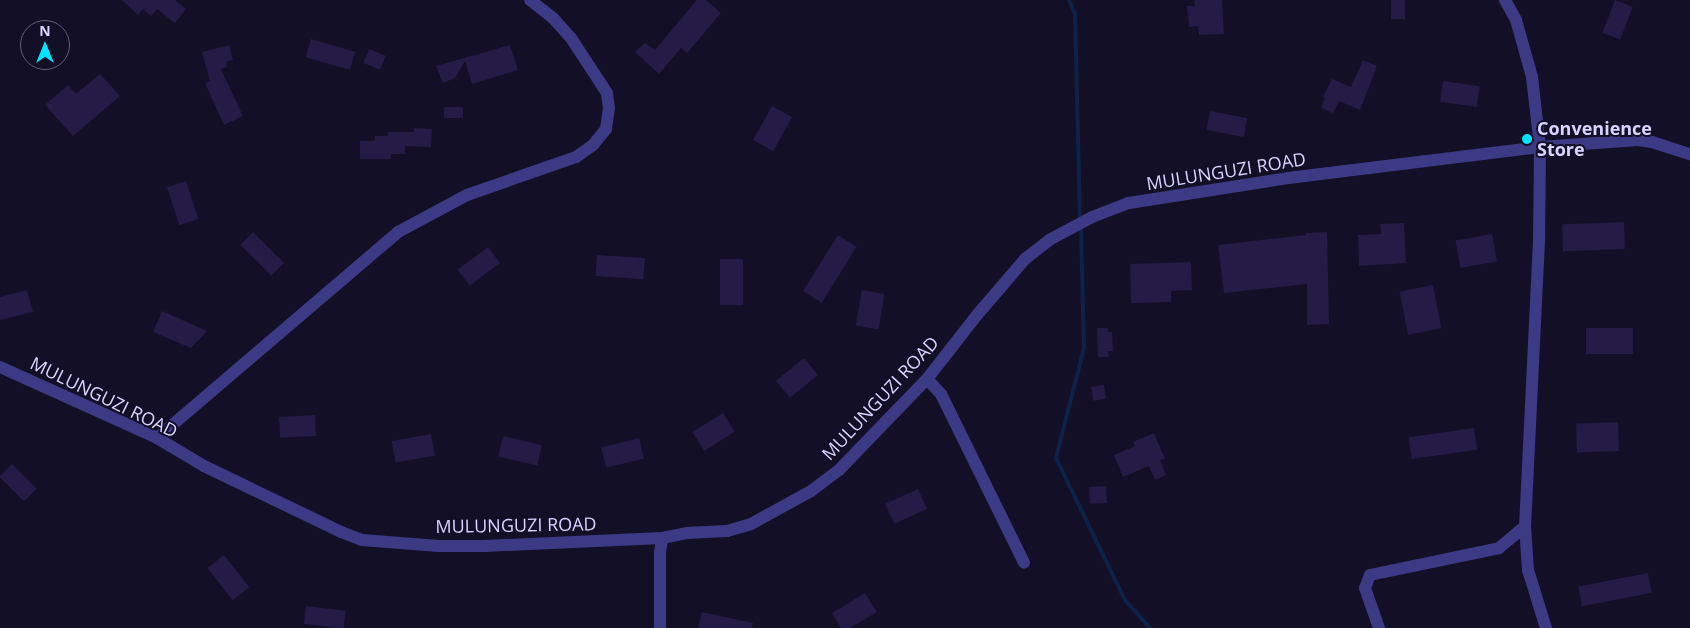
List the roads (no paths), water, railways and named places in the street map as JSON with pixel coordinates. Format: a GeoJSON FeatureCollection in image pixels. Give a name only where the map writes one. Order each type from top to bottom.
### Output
{"type":"FeatureCollection","features":[{"type":"Feature","properties":{"kind":"street"},"geometry":{"type":"LineString","coordinates":[[158,438],[398,232],[467,196],[576,157],[593,145],[606,129],[610,108],[607,93],[571,38],[553,18],[530,0]]}},
{"type":"Feature","properties":{"kind":"street"},"geometry":{"type":"LineString","coordinates":[[1505,0],[1516,20],[1532,77],[1540,147],[1538,250],[1525,526],[1528,570],[1546,628]]}},
{"type":"Feature","properties":{"kind":"street","name":"MULUNGUZI ROAD"},"geometry":{"type":"LineString","coordinates":[[0,367],[158,438],[204,466],[341,532],[362,540],[439,546],[484,546],[662,538],[687,533],[727,531],[751,524],[811,491],[839,470],[927,379],[977,315],[1025,259],[1050,240],[1092,217],[1130,203],[1288,178],[1540,147],[1638,140],[1652,142],[1690,154]]}},
{"type":"Feature","properties":{"kind":"street"},"geometry":{"type":"LineString","coordinates":[[927,379],[942,394],[1024,563]]}},
{"type":"Feature","properties":{"kind":"street"},"geometry":{"type":"LineString","coordinates":[[1379,628],[1365,588],[1370,575],[1494,550],[1525,526]]}},
{"type":"Feature","properties":{"kind":"street"},"geometry":{"type":"LineString","coordinates":[[660,628],[660,553],[662,538]]}},
{"type":"Feature","properties":{"kind":"waterway"},"geometry":{"type":"LineString","coordinates":[[1069,0],[1075,14],[1080,219]]}},
{"type":"Feature","properties":{"kind":"waterway"},"geometry":{"type":"LineString","coordinates":[[1081,226],[1084,348],[1056,458],[1125,600],[1150,628]]}},
{"type":"Feature","properties":{"kind":"place","name":"Convenience Store"},"geometry":{"type":"Point","coordinates":[1527,139]}}]}
